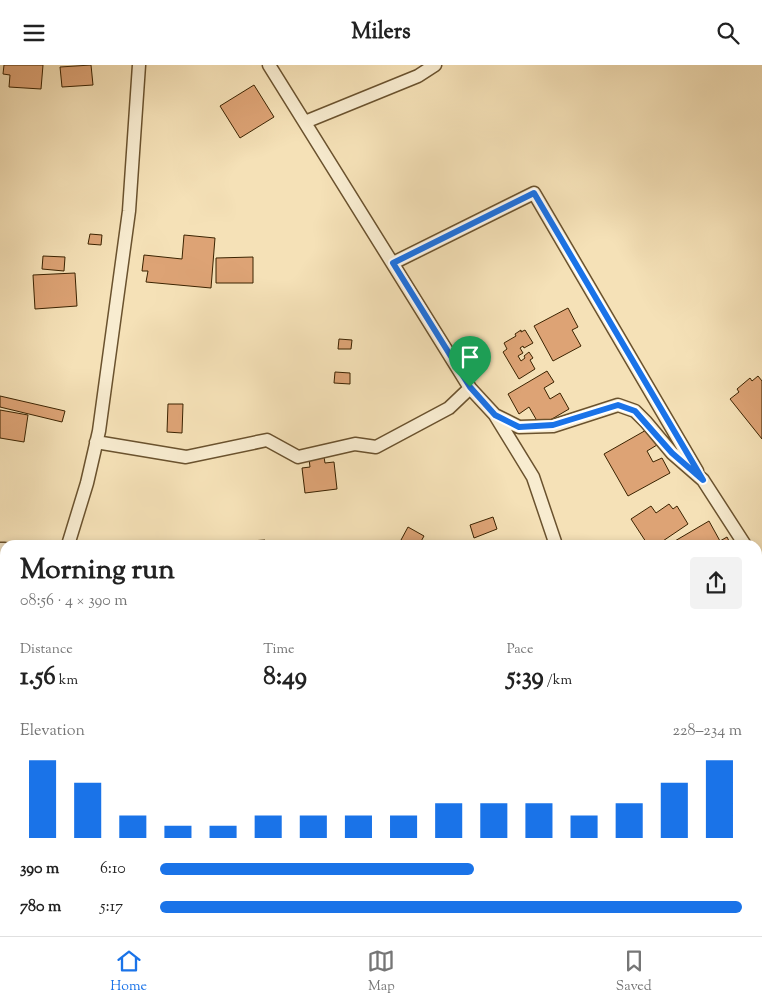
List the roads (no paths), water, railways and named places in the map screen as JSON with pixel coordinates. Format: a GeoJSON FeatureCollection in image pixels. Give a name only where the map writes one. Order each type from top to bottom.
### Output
{"type":"FeatureCollection","features":[{"type":"Feature","properties":{"kind":"street"},"geometry":{"type":"LineString","coordinates":[[70,540],[87,483],[96,442],[129,211],[140,65]]}},
{"type":"Feature","properties":{"kind":"street"},"geometry":{"type":"LineString","coordinates":[[269,65],[470,387],[495,415],[533,477],[554,540]]}},
{"type":"Feature","properties":{"kind":"street"},"geometry":{"type":"LineString","coordinates":[[305,122],[418,76],[435,65]]}},
{"type":"Feature","properties":{"kind":"street"},"geometry":{"type":"LineString","coordinates":[[393,263],[534,193],[703,480],[742,540]]}},
{"type":"Feature","properties":{"kind":"street"},"geometry":{"type":"LineString","coordinates":[[96,442],[186,457],[267,440],[298,457],[355,444],[376,447],[449,408],[470,387]]}},
{"type":"Feature","properties":{"kind":"street"},"geometry":{"type":"LineString","coordinates":[[495,415],[519,427],[553,425],[618,405],[635,411],[672,453],[703,480]]}}]}
